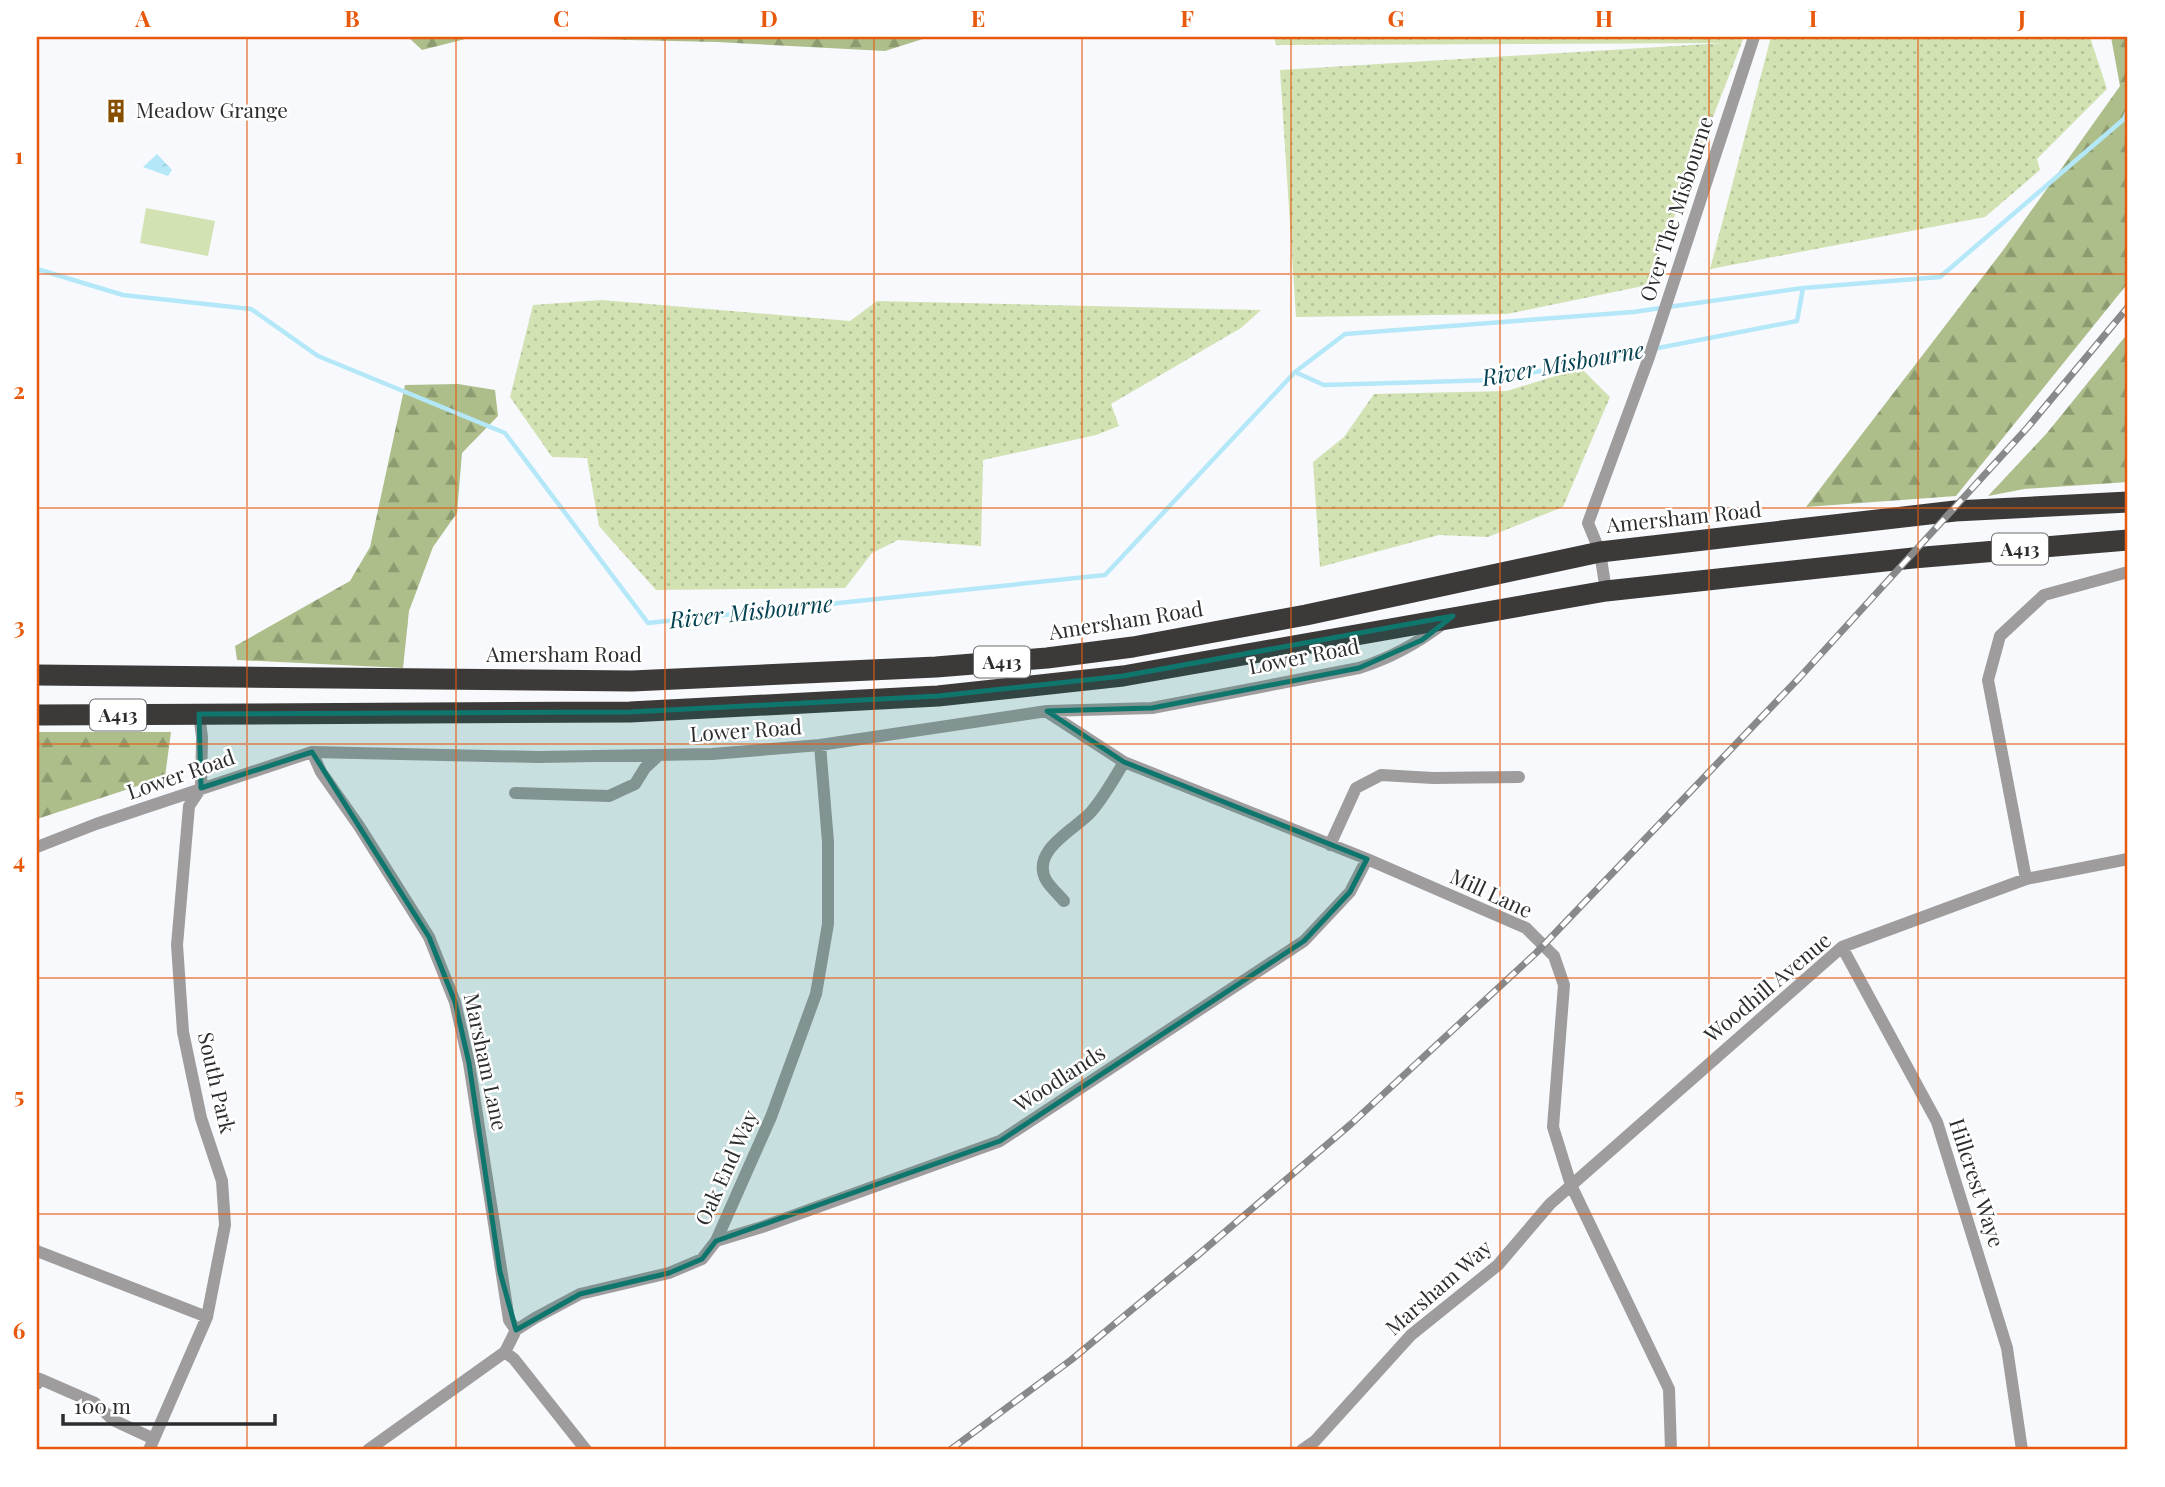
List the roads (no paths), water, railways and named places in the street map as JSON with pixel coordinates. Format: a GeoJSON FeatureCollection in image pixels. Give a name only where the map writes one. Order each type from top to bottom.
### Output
{"type":"FeatureCollection","features":[{"type":"Feature","properties":{"kind":"highway","name":"Amersham Road"},"geometry":{"type":"LineString","coordinates":[[37,675],[632,681],[1005,662],[1159,642],[1306,615],[1600,552],[1955,511],[2128,502]]}},
{"type":"Feature","properties":{"kind":"highway","name":"A413"},"geometry":{"type":"LineString","coordinates":[[37,715],[630,712],[938,696],[1123,676],[1605,591],[1913,558],[2128,540]]}},
{"type":"Feature","properties":{"kind":"street","name":"Over The Misbourne"},"geometry":{"type":"LineString","coordinates":[[1605,591],[1600,552],[1588,523],[1649,357],[1754,37]]}},
{"type":"Feature","properties":{"kind":"street"},"geometry":{"type":"LineString","coordinates":[[2026,879],[1988,680],[2000,636],[2044,595],[2128,572]]}},
{"type":"Feature","properties":{"kind":"street","name":"Lower Road"},"geometry":{"type":"LineString","coordinates":[[37,847],[96,824],[312,752],[538,757],[712,754],[820,745],[1047,711],[1152,708],[1359,668],[1384,660],[1422,640],[1453,616]]}},
{"type":"Feature","properties":{"kind":"street","name":"Mill Lane"},"geometry":{"type":"LineString","coordinates":[[1047,711],[1124,762],[1367,859],[1526,928],[1554,956],[1564,985],[1553,1127],[1571,1185],[1669,1390],[1671,1450]]}},
{"type":"Feature","properties":{"kind":"street","name":"South Park"},"geometry":{"type":"LineString","coordinates":[[151,1444],[207,1317],[225,1225],[222,1181],[201,1118],[183,1032],[177,945],[189,806],[201,788],[202,737],[199,714]]}},
{"type":"Feature","properties":{"kind":"street","name":"Oak End Way"},"geometry":{"type":"LineString","coordinates":[[516,1330],[580,1294],[669,1273],[702,1259],[716,1241],[771,1117],[816,994],[828,923],[828,842],[820,745]]}},
{"type":"Feature","properties":{"kind":"street","name":"Marsham Lane"},"geometry":{"type":"LineString","coordinates":[[312,752],[321,772],[359,826],[429,937],[455,1002],[469,1063],[509,1320],[516,1330]]}},
{"type":"Feature","properties":{"kind":"street"},"geometry":{"type":"LineString","coordinates":[[515,793],[609,796],[635,784],[645,768],[659,755]]}},
{"type":"Feature","properties":{"kind":"street"},"geometry":{"type":"LineString","coordinates":[[1064,901],[1045,878],[1044,864],[1052,844],[1089,814],[1105,794],[1124,762]]}},
{"type":"Feature","properties":{"kind":"street"},"geometry":{"type":"LineString","coordinates":[[1330,845],[1356,788],[1381,775],[1433,778],[1519,777]]}},
{"type":"Feature","properties":{"kind":"street","name":"Woodlands"},"geometry":{"type":"LineString","coordinates":[[716,1241],[1000,1142],[1304,941],[1350,892],[1367,859]]}},
{"type":"Feature","properties":{"kind":"street","name":"Woodhill Avenue"},"geometry":{"type":"LineString","coordinates":[[1571,1185],[1842,947],[2026,879],[2128,859]]}},
{"type":"Feature","properties":{"kind":"street","name":"Hillcrest Waye"},"geometry":{"type":"LineString","coordinates":[[1842,947],[1937,1122],[2007,1348],[2022,1450]]}},
{"type":"Feature","properties":{"kind":"street","name":"Marsham Way"},"geometry":{"type":"LineString","coordinates":[[1302,1450],[1315,1441],[1411,1335],[1498,1265],[1550,1204],[1571,1185]]}},
{"type":"Feature","properties":{"kind":"street"},"geometry":{"type":"LineString","coordinates":[[37,1251],[207,1317]]}},
{"type":"Feature","properties":{"kind":"street"},"geometry":{"type":"LineString","coordinates":[[369,1450],[505,1352],[516,1330]]}},
{"type":"Feature","properties":{"kind":"street"},"geometry":{"type":"LineString","coordinates":[[505,1352],[514,1359],[586,1450]]}},
{"type":"Feature","properties":{"kind":"street"},"geometry":{"type":"LineString","coordinates":[[37,1384],[40,1379],[95,1403],[113,1420],[151,1444]]}},
{"type":"Feature","properties":{"kind":"water"},"geometry":{"type":"Polygon","coordinates":[[[157,154],[172,170],[168,176],[143,167],[157,154]]]}},
{"type":"Feature","properties":{"kind":"waterway","name":"River Misbourne"},"geometry":{"type":"LineString","coordinates":[[37,269],[123,295],[251,309],[318,356],[505,433],[648,623],[1105,575],[1295,372],[1345,334],[1633,312],[1803,288],[1940,277],[2124,119],[2128,110]]}},
{"type":"Feature","properties":{"kind":"waterway","name":"River Misbourne"},"geometry":{"type":"LineString","coordinates":[[1295,372],[1324,385],[1494,380],[1797,321],[1803,288]]}},
{"type":"Feature","properties":{"kind":"railway"},"geometry":{"type":"LineString","coordinates":[[950,1450],[1071,1360],[1198,1255],[1351,1124],[1536,953],[1800,677],[2028,427],[2128,307]]}},
{"type":"Feature","properties":{"kind":"place","name":"Meadow Grange"},"geometry":{"type":"Point","coordinates":[116,111]}}]}
